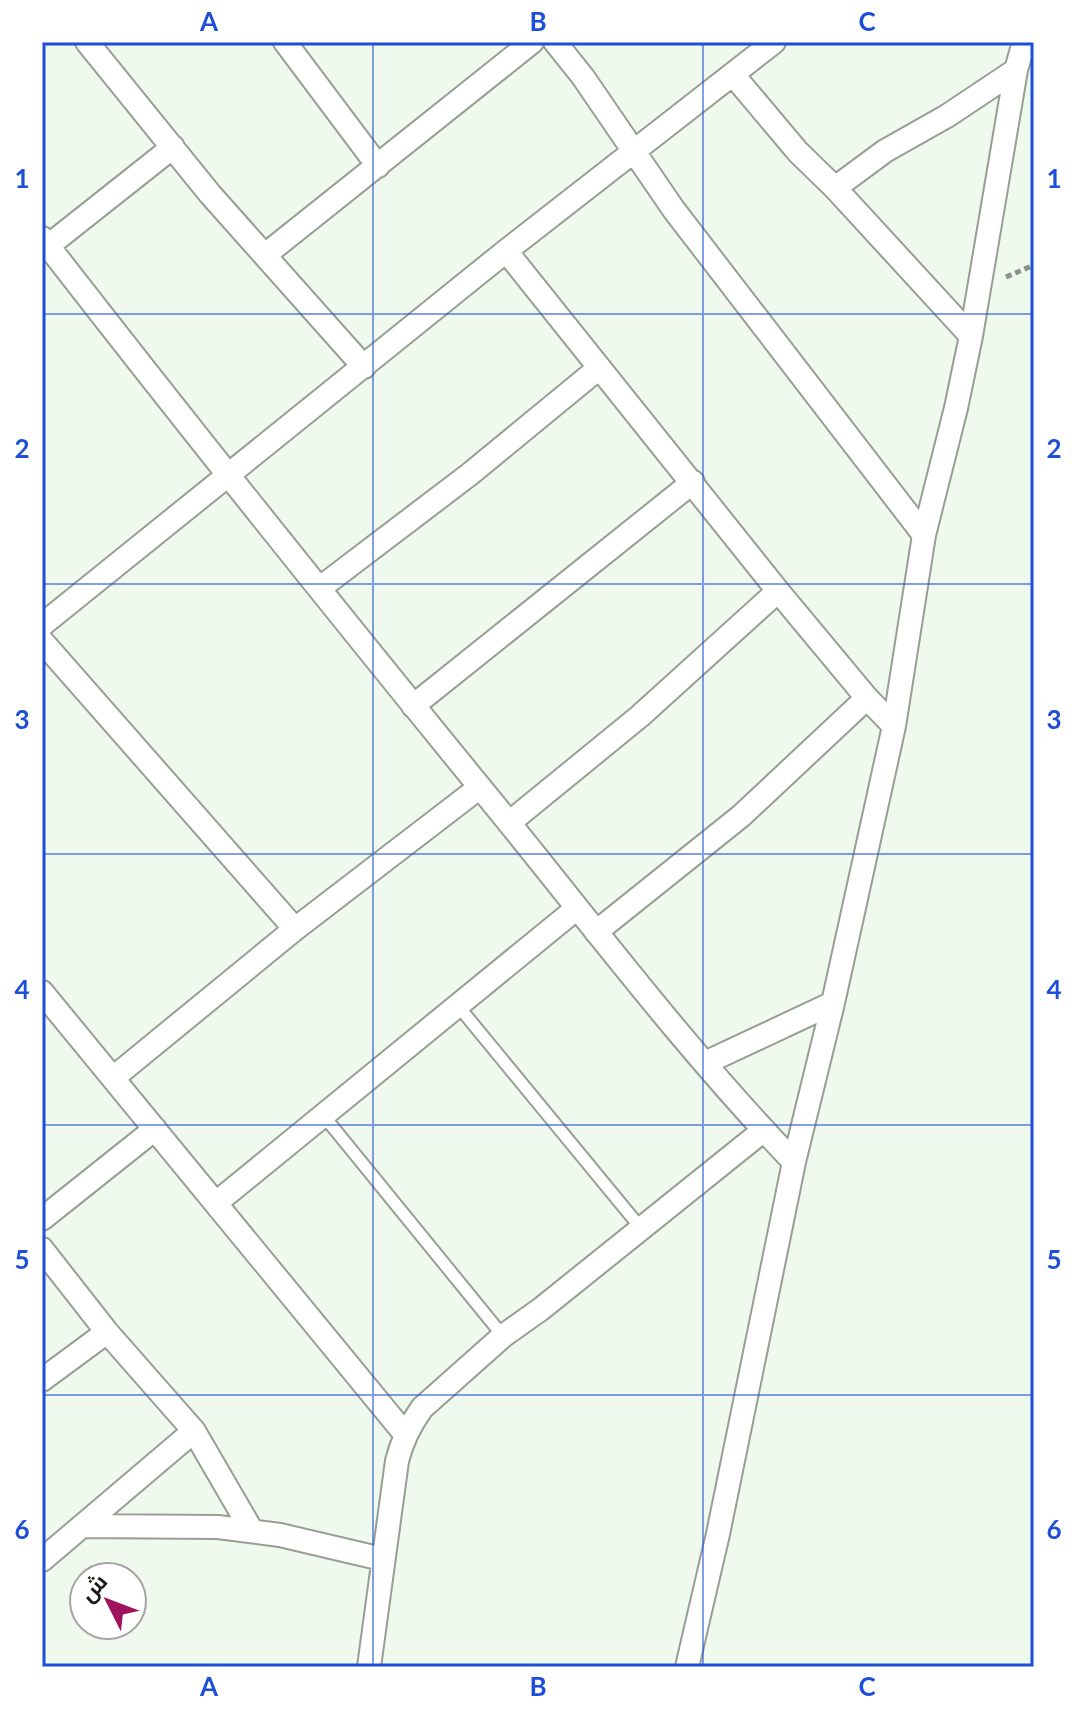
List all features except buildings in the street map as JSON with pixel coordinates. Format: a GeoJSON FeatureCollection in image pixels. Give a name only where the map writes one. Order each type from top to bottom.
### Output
{"type":"FeatureCollection","features":[{"type":"Feature","properties":{"kind":"street"},"geometry":{"type":"LineString","coordinates":[[87,42],[210,194],[364,367]]}},
{"type":"Feature","properties":{"kind":"street"},"geometry":{"type":"LineString","coordinates":[[265,255],[532,42]]}},
{"type":"Feature","properties":{"kind":"street"},"geometry":{"type":"LineString","coordinates":[[555,42],[674,210],[924,535]]}},
{"type":"Feature","properties":{"kind":"street"},"geometry":{"type":"LineString","coordinates":[[42,625],[506,251],[774,42]]}},
{"type":"Feature","properties":{"kind":"street"},"geometry":{"type":"LineString","coordinates":[[687,1667],[718,1534],[794,1162],[833,1003],[894,726],[924,535],[971,336],[1016,70],[1024,42]]}},
{"type":"Feature","properties":{"kind":"street"},"geometry":{"type":"LineString","coordinates":[[288,43],[378,166]]}},
{"type":"Feature","properties":{"kind":"street"},"geometry":{"type":"LineString","coordinates":[[835,188],[885,151],[947,116],[1016,70]]}},
{"type":"Feature","properties":{"kind":"street"},"geometry":{"type":"LineString","coordinates":[[734,76],[798,152],[971,336]]}},
{"type":"Feature","properties":{"kind":"street"},"geometry":{"type":"LineString","coordinates":[[173,147],[45,242],[576,909],[705,1063],[794,1162]]}},
{"type":"Feature","properties":{"kind":"street"},"geometry":{"type":"LineString","coordinates":[[506,251],[778,591],[894,726]]}},
{"type":"Feature","properties":{"kind":"street"},"geometry":{"type":"LineString","coordinates":[[320,588],[470,474],[599,368]]}},
{"type":"Feature","properties":{"kind":"street"},"geometry":{"type":"LineString","coordinates":[[413,706],[693,482]]}},
{"type":"Feature","properties":{"kind":"street"},"geometry":{"type":"LineString","coordinates":[[509,823],[640,716],[778,591]]}},
{"type":"Feature","properties":{"kind":"street"},"geometry":{"type":"LineString","coordinates":[[42,641],[295,929]]}},
{"type":"Feature","properties":{"kind":"street"},"geometry":{"type":"LineString","coordinates":[[596,932],[741,816],[867,698]]}},
{"type":"Feature","properties":{"kind":"street"},"geometry":{"type":"LineString","coordinates":[[113,1078],[295,929],[480,787]]}},
{"type":"Feature","properties":{"kind":"street"},"geometry":{"type":"LineString","coordinates":[[216,1203],[576,909]]}},
{"type":"Feature","properties":{"kind":"street"},"geometry":{"type":"LineString","coordinates":[[42,992],[405,1434]]}},
{"type":"Feature","properties":{"kind":"street"},"geometry":{"type":"LineString","coordinates":[[705,1063],[833,1003]]}},
{"type":"Feature","properties":{"kind":"street"},"geometry":{"type":"LineString","coordinates":[[42,1219],[155,1129]]}},
{"type":"Feature","properties":{"kind":"street"},"geometry":{"type":"LineString","coordinates":[[369,1667],[397,1461],[405,1434],[422,1408],[503,1336],[764,1130]]}},
{"type":"Feature","properties":{"kind":"street"},"geometry":{"type":"LineString","coordinates":[[42,1249],[107,1332],[194,1431],[252,1531]]}},
{"type":"Feature","properties":{"kind":"street"},"geometry":{"type":"LineString","coordinates":[[42,1380],[107,1332]]}},
{"type":"Feature","properties":{"kind":"street"},"geometry":{"type":"LineString","coordinates":[[42,1560],[194,1431]]}},
{"type":"Feature","properties":{"kind":"street"},"geometry":{"type":"LineString","coordinates":[[82,1526],[218,1527],[280,1535],[382,1559]]}},
{"type":"Feature","properties":{"kind":"lane"},"geometry":{"type":"LineString","coordinates":[[459,1007],[640,1227]]}},
{"type":"Feature","properties":{"kind":"lane"},"geometry":{"type":"LineString","coordinates":[[323,1115],[503,1336]]}}]}
